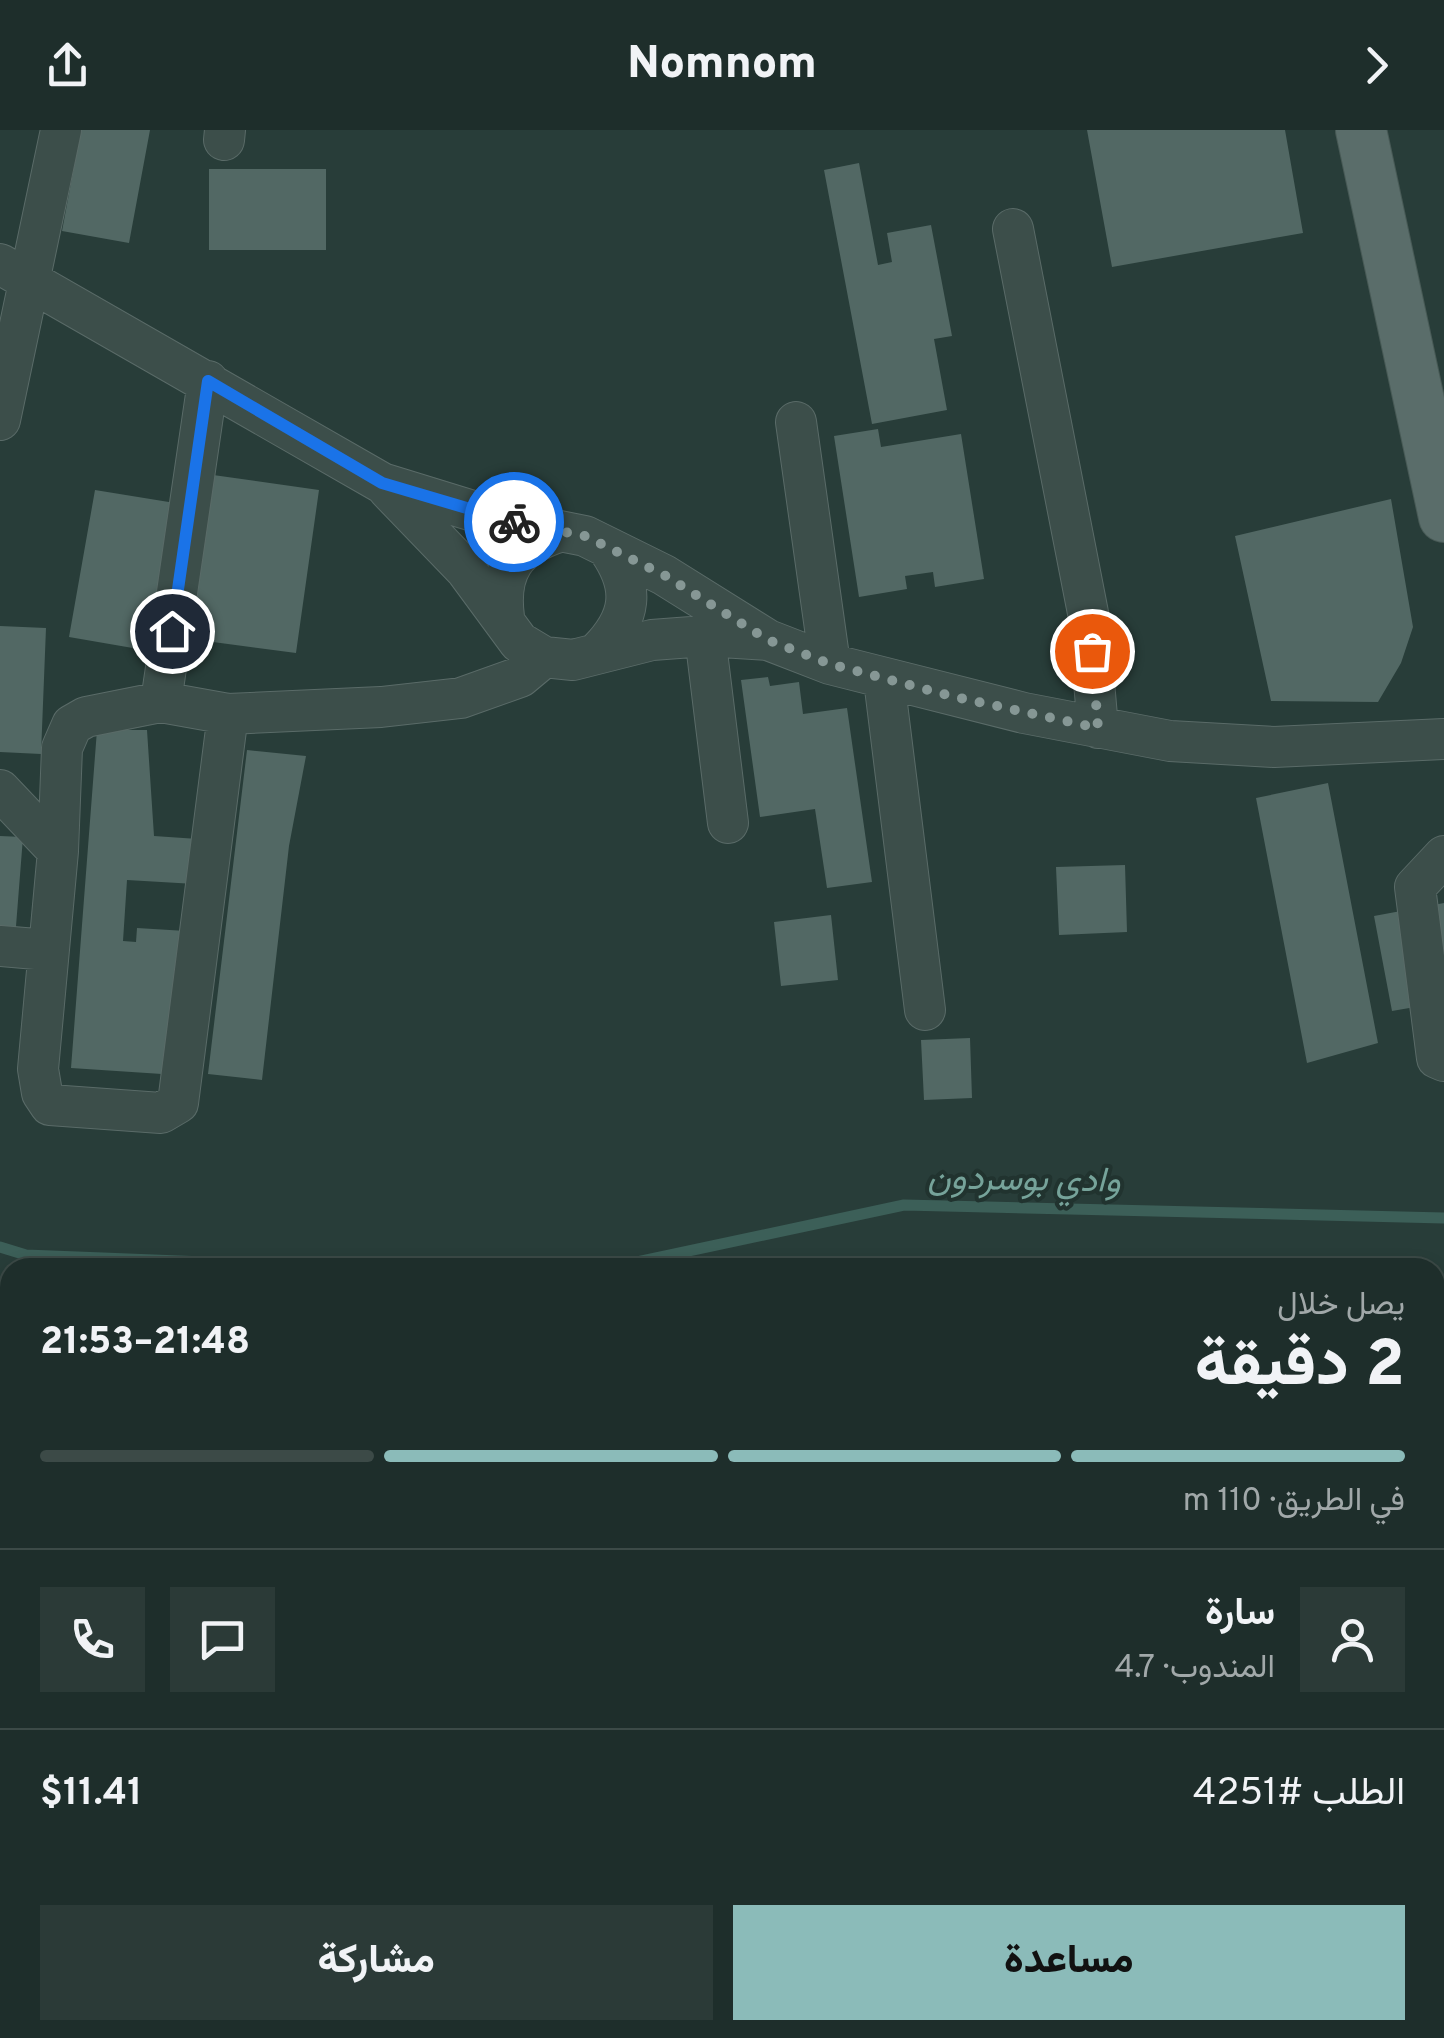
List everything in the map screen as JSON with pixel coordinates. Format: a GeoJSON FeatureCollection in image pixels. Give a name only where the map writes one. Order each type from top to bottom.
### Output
{"type":"FeatureCollection","features":[{"type":"Feature","properties":{"kind":"main road"},"geometry":{"type":"LineString","coordinates":[[1361,130],[1437,449],[1444,517]]}},
{"type":"Feature","properties":{"kind":"street"},"geometry":{"type":"LineString","coordinates":[[0,420],[13,272],[60,130]]}},
{"type":"Feature","properties":{"kind":"street"},"geometry":{"type":"LineString","coordinates":[[1014,229],[1088,613],[1098,728]]}},
{"type":"Feature","properties":{"kind":"street"},"geometry":{"type":"LineString","coordinates":[[13,272],[382,483],[436,536],[504,617],[519,642],[544,657],[572,660],[652,640],[706,636],[768,640]]}},
{"type":"Feature","properties":{"kind":"street"},"geometry":{"type":"LineString","coordinates":[[162,702],[208,381]]}},
{"type":"Feature","properties":{"kind":"street"},"geometry":{"type":"LineString","coordinates":[[796,422],[830,664]]}},
{"type":"Feature","properties":{"kind":"street"},"geometry":{"type":"LineString","coordinates":[[382,483],[585,536],[678,583],[768,640],[884,680],[1170,741],[1274,747],[1444,739]]}},
{"type":"Feature","properties":{"kind":"street"},"geometry":{"type":"LineString","coordinates":[[504,617],[500,588],[511,562],[531,541],[559,532]]}},
{"type":"Feature","properties":{"kind":"street"},"geometry":{"type":"LineString","coordinates":[[600,650],[620,630],[629,602],[625,574],[609,550]]}},
{"type":"Feature","properties":{"kind":"street"},"geometry":{"type":"LineString","coordinates":[[706,636],[728,822]]}},
{"type":"Feature","properties":{"kind":"street"},"geometry":{"type":"LineString","coordinates":[[228,714],[182,1094],[174,1108],[160,1113],[69,1110],[45,1100],[38,1069],[58,850],[62,748],[72,724],[162,702],[228,714],[381,707],[461,698],[520,677],[544,657]]}},
{"type":"Feature","properties":{"kind":"street"},"geometry":{"type":"LineString","coordinates":[[884,680],[925,1010]]}},
{"type":"Feature","properties":{"kind":"street"},"geometry":{"type":"LineString","coordinates":[[0,790],[58,850]]}},
{"type":"Feature","properties":{"kind":"street"},"geometry":{"type":"LineString","coordinates":[[1444,856],[1415,887],[1437,1058],[1444,1061]]}},
{"type":"Feature","properties":{"kind":"street"},"geometry":{"type":"LineString","coordinates":[[0,946],[48,950]]}},
{"type":"Feature","properties":{"kind":"building"},"geometry":{"type":"Polygon","coordinates":[[[81,130],[150,130],[129,243],[62,231],[81,130]]]}},
{"type":"Feature","properties":{"kind":"building"},"geometry":{"type":"Polygon","coordinates":[[[1087,130],[1285,130],[1303,233],[1112,267],[1087,130]]]}},
{"type":"Feature","properties":{"kind":"building"},"geometry":{"type":"Polygon","coordinates":[[[859,163],[878,265],[892,262],[887,233],[931,225],[952,336],[934,339],[947,410],[872,424],[824,170],[859,163]]]}},
{"type":"Feature","properties":{"kind":"building"},"geometry":{"type":"Polygon","coordinates":[[[209,169],[326,169],[326,250],[209,250],[209,169]]]}},
{"type":"Feature","properties":{"kind":"building"},"geometry":{"type":"Polygon","coordinates":[[[878,429],[881,447],[961,434],[984,579],[935,587],[933,572],[905,576],[907,589],[859,597],[834,436],[878,429]]]}},
{"type":"Feature","properties":{"kind":"building"},"geometry":{"type":"Polygon","coordinates":[[[206,474],[319,490],[296,653],[183,638],[206,474]]]}},
{"type":"Feature","properties":{"kind":"building"},"geometry":{"type":"Polygon","coordinates":[[[95,490],[175,503],[150,651],[69,637],[95,490]]]}},
{"type":"Feature","properties":{"kind":"building"},"geometry":{"type":"Polygon","coordinates":[[[1391,499],[1413,627],[1401,663],[1378,702],[1271,701],[1235,536],[1391,499]]]}},
{"type":"Feature","properties":{"kind":"building"},"geometry":{"type":"Polygon","coordinates":[[[0,626],[46,628],[41,754],[0,752],[0,626]]]}},
{"type":"Feature","properties":{"kind":"building"},"geometry":{"type":"Polygon","coordinates":[[[768,677],[770,686],[799,682],[803,714],[847,708],[872,882],[827,888],[815,809],[760,817],[741,680],[768,677]]]}},
{"type":"Feature","properties":{"kind":"building"},"geometry":{"type":"Polygon","coordinates":[[[97,730],[147,730],[154,836],[198,839],[195,884],[127,880],[123,941],[136,942],[137,928],[186,931],[177,1075],[71,1068],[97,730]]]}},
{"type":"Feature","properties":{"kind":"building"},"geometry":{"type":"Polygon","coordinates":[[[247,750],[306,756],[289,846],[262,1080],[208,1074],[247,750]]]}},
{"type":"Feature","properties":{"kind":"building"},"geometry":{"type":"Polygon","coordinates":[[[1328,783],[1378,1043],[1307,1063],[1256,798],[1328,783]]]}},
{"type":"Feature","properties":{"kind":"building"},"geometry":{"type":"Polygon","coordinates":[[[0,836],[23,837],[15,939],[0,938],[0,836]]]}},
{"type":"Feature","properties":{"kind":"building"},"geometry":{"type":"Polygon","coordinates":[[[1125,865],[1127,932],[1059,935],[1056,867],[1125,865]]]}},
{"type":"Feature","properties":{"kind":"building"},"geometry":{"type":"Polygon","coordinates":[[[1444,903],[1444,1002],[1392,1011],[1374,916],[1444,903]]]}},
{"type":"Feature","properties":{"kind":"building"},"geometry":{"type":"Polygon","coordinates":[[[831,915],[838,980],[781,986],[774,922],[831,915]]]}},
{"type":"Feature","properties":{"kind":"building"},"geometry":{"type":"Polygon","coordinates":[[[970,1038],[972,1098],[924,1100],[921,1040],[970,1038]]]}},
{"type":"Feature","properties":{"kind":"waterway","name":"وادي بوسردون"},"geometry":{"type":"LineString","coordinates":[[656,1258],[904,1205],[1444,1218]]}},
{"type":"Feature","properties":{"kind":"waterway","name":"وادي بوسردون"},"geometry":{"type":"LineString","coordinates":[[0,1247],[26,1255],[102,1258]]}},
{"type":"Feature","properties":{"kind":"way so far"},"geometry":{"type":"LineString","coordinates":[[514,522],[585,536],[664,575],[768,640],[830,664],[951,696],[1098,728],[1092,651]]}},
{"type":"Feature","properties":{"kind":"route"},"geometry":{"type":"LineString","coordinates":[[172,631],[208,381],[382,483],[514,522]]}}]}
